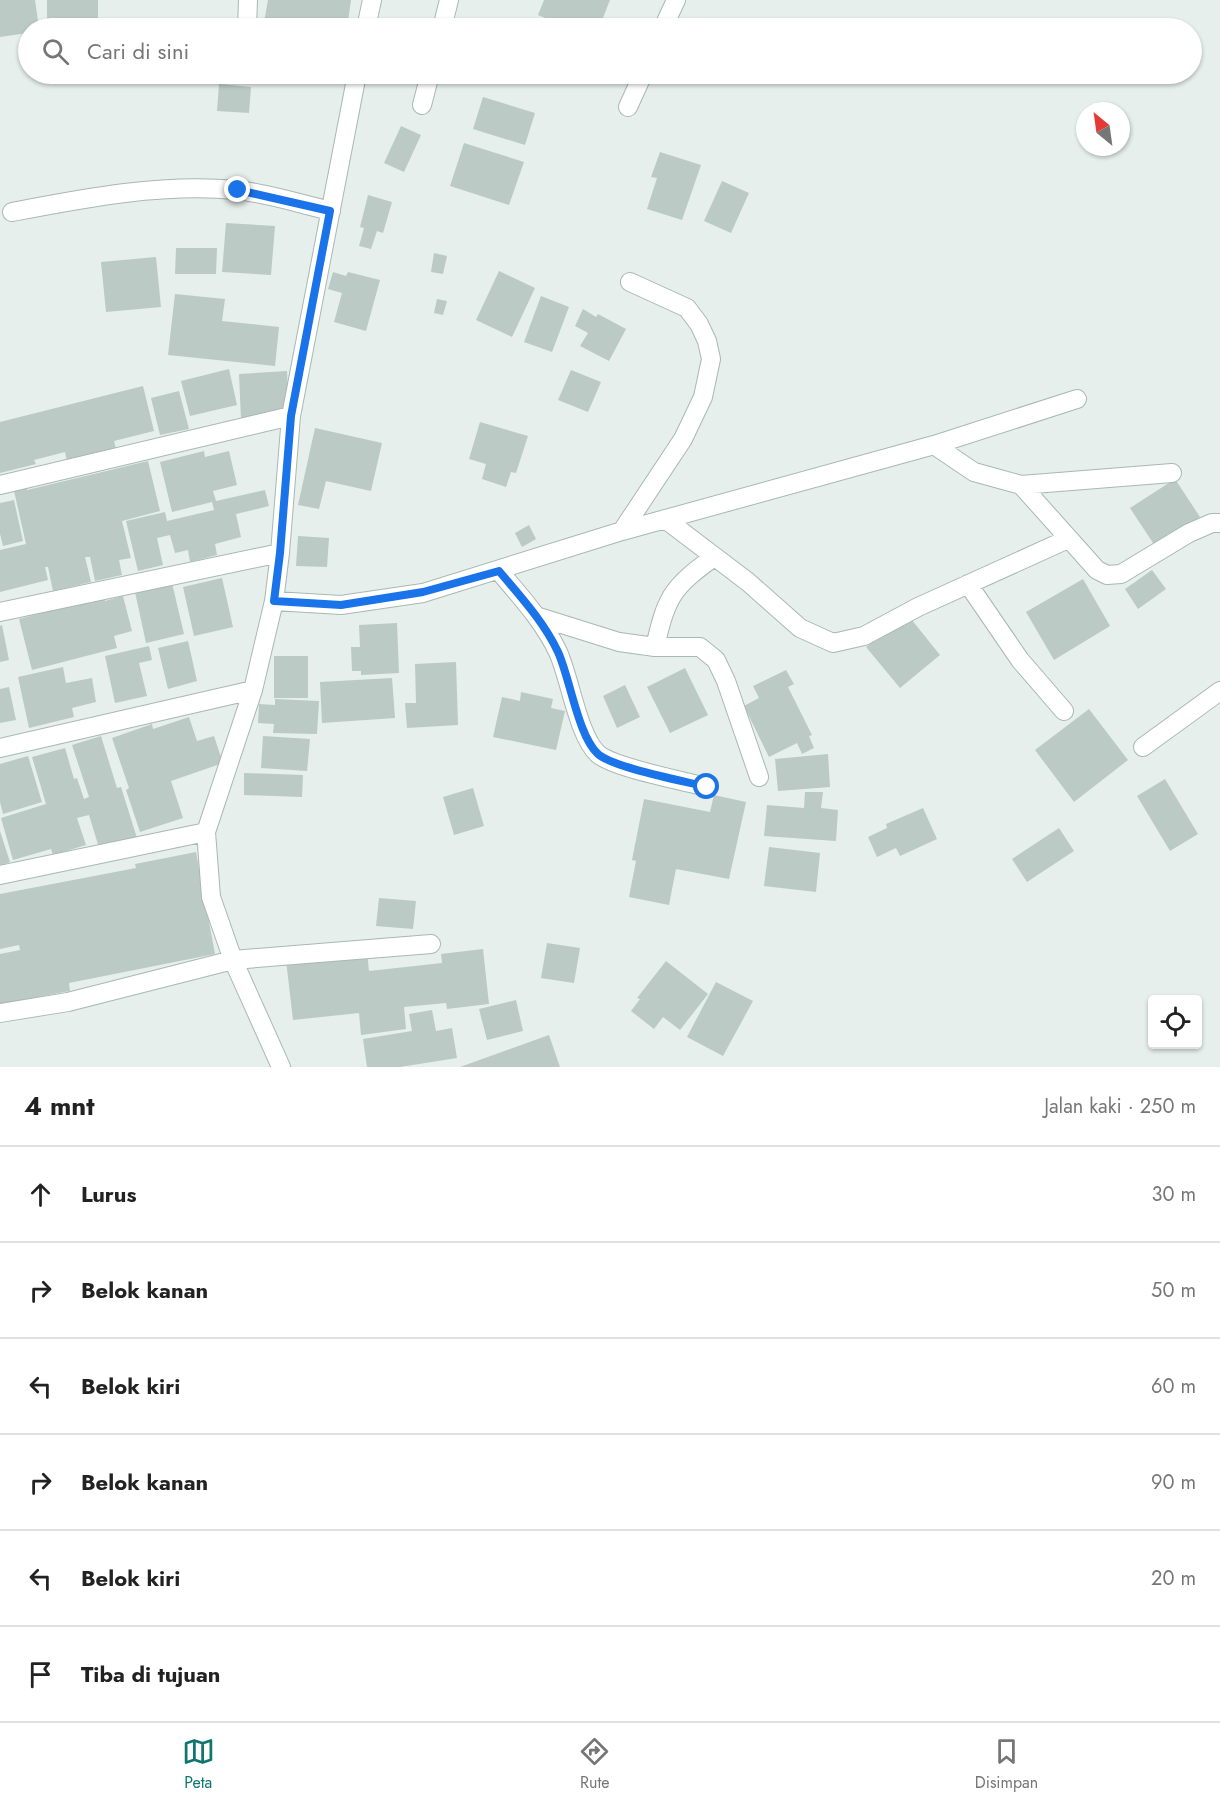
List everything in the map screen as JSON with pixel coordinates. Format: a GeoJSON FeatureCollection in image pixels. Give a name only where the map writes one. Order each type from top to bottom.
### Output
{"type":"FeatureCollection","features":[{"type":"Feature","properties":{"kind":"street"},"geometry":{"type":"LineString","coordinates":[[247,18],[248,0]]}},
{"type":"Feature","properties":{"kind":"street"},"geometry":{"type":"LineString","coordinates":[[368,18],[372,0]]}},
{"type":"Feature","properties":{"kind":"street"},"geometry":{"type":"LineString","coordinates":[[444,18],[449,0]]}},
{"type":"Feature","properties":{"kind":"street"},"geometry":{"type":"LineString","coordinates":[[668,18],[676,0]]}},
{"type":"Feature","properties":{"kind":"street"},"geometry":{"type":"LineString","coordinates":[[281,1067],[233,960],[211,897],[206,832],[254,690],[274,601],[291,416],[355,84]]}},
{"type":"Feature","properties":{"kind":"street"},"geometry":{"type":"LineString","coordinates":[[422,105],[427,84]]}},
{"type":"Feature","properties":{"kind":"street"},"geometry":{"type":"LineString","coordinates":[[628,107],[638,84]]}},
{"type":"Feature","properties":{"kind":"street"},"geometry":{"type":"LineString","coordinates":[[12,212],[76,200],[187,188],[238,190],[330,211]]}},
{"type":"Feature","properties":{"kind":"street"},"geometry":{"type":"LineString","coordinates":[[622,531],[683,439],[703,397],[711,359],[707,340],[687,308],[630,282]]}},
{"type":"Feature","properties":{"kind":"street"},"geometry":{"type":"LineString","coordinates":[[274,601],[341,605],[423,592],[499,571],[622,531],[934,445],[1077,399]]}},
{"type":"Feature","properties":{"kind":"street"},"geometry":{"type":"LineString","coordinates":[[0,485],[291,416]]}},
{"type":"Feature","properties":{"kind":"street"},"geometry":{"type":"LineString","coordinates":[[934,445],[974,472],[1021,485],[1172,473]]}},
{"type":"Feature","properties":{"kind":"street"},"geometry":{"type":"LineString","coordinates":[[1021,485],[1097,570],[1107,575],[1121,574],[1189,533],[1212,523],[1220,523]]}},
{"type":"Feature","properties":{"kind":"street"},"geometry":{"type":"LineString","coordinates":[[665,519],[773,603],[800,628],[833,643],[864,636],[918,607],[1068,539]]}},
{"type":"Feature","properties":{"kind":"street"},"geometry":{"type":"LineString","coordinates":[[0,612],[280,553]]}},
{"type":"Feature","properties":{"kind":"street"},"geometry":{"type":"LineString","coordinates":[[655,647],[662,619],[672,596],[689,576],[714,556]]}},
{"type":"Feature","properties":{"kind":"street"},"geometry":{"type":"LineString","coordinates":[[499,571],[536,616],[558,652],[584,733],[598,754],[625,766],[707,787]]}},
{"type":"Feature","properties":{"kind":"street"},"geometry":{"type":"LineString","coordinates":[[969,584],[1020,660],[1064,711]]}},
{"type":"Feature","properties":{"kind":"street"},"geometry":{"type":"LineString","coordinates":[[536,616],[619,642],[655,647],[700,647],[716,660],[726,681],[759,777]]}},
{"type":"Feature","properties":{"kind":"street"},"geometry":{"type":"LineString","coordinates":[[0,748],[254,690]]}},
{"type":"Feature","properties":{"kind":"street"},"geometry":{"type":"LineString","coordinates":[[1143,747],[1220,691]]}},
{"type":"Feature","properties":{"kind":"street"},"geometry":{"type":"LineString","coordinates":[[0,875],[206,832]]}},
{"type":"Feature","properties":{"kind":"street"},"geometry":{"type":"LineString","coordinates":[[0,1013],[68,1002],[233,960],[431,944]]}},
{"type":"Feature","properties":{"kind":"building"},"geometry":{"type":"Polygon","coordinates":[[[0,0],[35,0],[38,18],[18,18],[18,34],[0,37],[0,0]]]}},
{"type":"Feature","properties":{"kind":"building"},"geometry":{"type":"Polygon","coordinates":[[[47,0],[98,0],[98,18],[47,18],[47,0]]]}},
{"type":"Feature","properties":{"kind":"building"},"geometry":{"type":"Polygon","coordinates":[[[268,0],[351,0],[348,18],[265,18],[268,0]]]}},
{"type":"Feature","properties":{"kind":"building"},"geometry":{"type":"Polygon","coordinates":[[[544,0],[610,0],[603,18],[545,18],[538,15],[544,0]]]}},
{"type":"Feature","properties":{"kind":"building"},"geometry":{"type":"Polygon","coordinates":[[[219,84],[251,87],[249,113],[217,111],[219,84]]]}},
{"type":"Feature","properties":{"kind":"building"},"geometry":{"type":"Polygon","coordinates":[[[483,97],[535,113],[525,145],[473,129],[483,97]]]}},
{"type":"Feature","properties":{"kind":"building"},"geometry":{"type":"Polygon","coordinates":[[[401,126],[421,135],[404,172],[384,163],[401,126]]]}},
{"type":"Feature","properties":{"kind":"building"},"geometry":{"type":"Polygon","coordinates":[[[464,143],[524,162],[509,205],[450,186],[464,143]]]}},
{"type":"Feature","properties":{"kind":"building"},"geometry":{"type":"Polygon","coordinates":[[[660,152],[701,165],[682,220],[647,209],[657,178],[651,177],[660,152]]]}},
{"type":"Feature","properties":{"kind":"building"},"geometry":{"type":"Polygon","coordinates":[[[722,181],[749,193],[731,233],[704,221],[722,181]]]}},
{"type":"Feature","properties":{"kind":"building"},"geometry":{"type":"Polygon","coordinates":[[[368,195],[392,202],[383,233],[377,231],[371,249],[359,246],[364,228],[360,227],[368,195]]]}},
{"type":"Feature","properties":{"kind":"building"},"geometry":{"type":"Polygon","coordinates":[[[226,223],[275,226],[271,275],[222,272],[226,223]]]}},
{"type":"Feature","properties":{"kind":"building"},"geometry":{"type":"Polygon","coordinates":[[[176,248],[217,248],[216,274],[175,274],[176,248]]]}},
{"type":"Feature","properties":{"kind":"building"},"geometry":{"type":"Polygon","coordinates":[[[434,253],[447,256],[443,274],[431,272],[434,253]]]}},
{"type":"Feature","properties":{"kind":"building"},"geometry":{"type":"Polygon","coordinates":[[[156,257],[161,307],[106,312],[101,262],[156,257]]]}},
{"type":"Feature","properties":{"kind":"building"},"geometry":{"type":"Polygon","coordinates":[[[499,271],[535,288],[512,337],[476,320],[499,271]]]}},
{"type":"Feature","properties":{"kind":"building"},"geometry":{"type":"Polygon","coordinates":[[[333,272],[346,276],[348,272],[380,280],[366,331],[334,322],[342,293],[328,289],[333,272]]]}},
{"type":"Feature","properties":{"kind":"building"},"geometry":{"type":"Polygon","coordinates":[[[175,294],[225,299],[222,321],[279,327],[275,366],[168,355],[175,294]]]}},
{"type":"Feature","properties":{"kind":"building"},"geometry":{"type":"Polygon","coordinates":[[[541,296],[569,307],[552,352],[524,342],[541,296]]]}},
{"type":"Feature","properties":{"kind":"building"},"geometry":{"type":"Polygon","coordinates":[[[437,299],[447,301],[443,315],[434,313],[437,299]]]}},
{"type":"Feature","properties":{"kind":"building"},"geometry":{"type":"Polygon","coordinates":[[[583,309],[626,329],[609,361],[580,346],[588,333],[575,326],[583,309]]]}},
{"type":"Feature","properties":{"kind":"building"},"geometry":{"type":"Polygon","coordinates":[[[229,369],[237,405],[190,416],[181,381],[229,369]]]}},
{"type":"Feature","properties":{"kind":"building"},"geometry":{"type":"Polygon","coordinates":[[[571,370],[601,382],[588,412],[558,400],[571,370]]]}},
{"type":"Feature","properties":{"kind":"building"},"geometry":{"type":"Polygon","coordinates":[[[287,371],[289,417],[241,419],[239,374],[287,371]]]}},
{"type":"Feature","properties":{"kind":"building"},"geometry":{"type":"Polygon","coordinates":[[[143,386],[154,431],[114,441],[116,449],[67,461],[65,452],[34,460],[36,464],[0,473],[0,422],[143,386]]]}},
{"type":"Feature","properties":{"kind":"building"},"geometry":{"type":"Polygon","coordinates":[[[179,391],[189,429],[160,435],[151,398],[179,391]]]}},
{"type":"Feature","properties":{"kind":"building"},"geometry":{"type":"Polygon","coordinates":[[[480,422],[528,436],[516,473],[511,472],[506,487],[482,479],[486,464],[469,459],[480,422]]]}},
{"type":"Feature","properties":{"kind":"building"},"geometry":{"type":"Polygon","coordinates":[[[315,428],[382,443],[371,491],[326,481],[319,509],[298,505],[315,428]]]}},
{"type":"Feature","properties":{"kind":"building"},"geometry":{"type":"Polygon","coordinates":[[[204,451],[205,457],[229,451],[237,485],[213,491],[216,501],[265,490],[269,506],[236,514],[241,537],[215,544],[217,555],[190,562],[188,550],[175,553],[170,535],[157,538],[163,565],[138,571],[126,521],[165,512],[167,521],[214,510],[212,502],[172,512],[160,462],[204,451]]]}},
{"type":"Feature","properties":{"kind":"building"},"geometry":{"type":"Polygon","coordinates":[[[148,461],[160,511],[122,521],[131,558],[119,560],[122,575],[95,581],[90,557],[85,557],[91,582],[53,591],[48,567],[45,567],[48,580],[0,592],[0,550],[26,544],[14,491],[26,488],[27,490],[148,461]]]}},
{"type":"Feature","properties":{"kind":"building"},"geometry":{"type":"Polygon","coordinates":[[[1175,479],[1200,517],[1155,546],[1130,508],[1175,479]]]}},
{"type":"Feature","properties":{"kind":"building"},"geometry":{"type":"Polygon","coordinates":[[[14,500],[23,541],[3,546],[0,534],[0,503],[14,500]]]}},
{"type":"Feature","properties":{"kind":"building"},"geometry":{"type":"Polygon","coordinates":[[[529,525],[536,539],[522,547],[515,533],[529,525]]]}},
{"type":"Feature","properties":{"kind":"building"},"geometry":{"type":"Polygon","coordinates":[[[298,536],[329,538],[327,567],[296,566],[298,536]]]}},
{"type":"Feature","properties":{"kind":"building"},"geometry":{"type":"Polygon","coordinates":[[[1152,570],[1166,589],[1138,609],[1125,589],[1152,570]]]}},
{"type":"Feature","properties":{"kind":"building"},"geometry":{"type":"Polygon","coordinates":[[[222,578],[233,627],[194,636],[183,587],[222,578]]]}},
{"type":"Feature","properties":{"kind":"building"},"geometry":{"type":"Polygon","coordinates":[[[1083,579],[1110,626],[1054,660],[1026,612],[1083,579]]]}},
{"type":"Feature","properties":{"kind":"building"},"geometry":{"type":"Polygon","coordinates":[[[172,583],[184,634],[146,643],[135,592],[172,583]]]}},
{"type":"Feature","properties":{"kind":"building"},"geometry":{"type":"Polygon","coordinates":[[[104,596],[105,601],[123,596],[132,631],[114,636],[117,648],[32,670],[19,619],[104,596]]]}},
{"type":"Feature","properties":{"kind":"building"},"geometry":{"type":"Polygon","coordinates":[[[907,614],[940,655],[900,688],[866,647],[907,614]]]}},
{"type":"Feature","properties":{"kind":"building"},"geometry":{"type":"Polygon","coordinates":[[[397,623],[399,673],[361,675],[361,671],[352,671],[351,647],[360,647],[359,625],[397,623]]]}},
{"type":"Feature","properties":{"kind":"building"},"geometry":{"type":"Polygon","coordinates":[[[2,625],[9,660],[0,662],[0,626],[2,625]]]}},
{"type":"Feature","properties":{"kind":"building"},"geometry":{"type":"Polygon","coordinates":[[[188,641],[197,681],[168,689],[158,648],[188,641]]]}},
{"type":"Feature","properties":{"kind":"building"},"geometry":{"type":"Polygon","coordinates":[[[149,646],[152,660],[139,663],[147,696],[115,703],[105,656],[149,646]]]}},
{"type":"Feature","properties":{"kind":"building"},"geometry":{"type":"Polygon","coordinates":[[[274,656],[308,656],[308,698],[274,698],[274,656]]]}},
{"type":"Feature","properties":{"kind":"building"},"geometry":{"type":"Polygon","coordinates":[[[456,662],[458,725],[407,728],[405,703],[416,703],[415,664],[456,662]]]}},
{"type":"Feature","properties":{"kind":"building"},"geometry":{"type":"Polygon","coordinates":[[[63,667],[66,683],[92,678],[96,702],[72,708],[74,717],[29,728],[18,677],[63,667]]]}},
{"type":"Feature","properties":{"kind":"building"},"geometry":{"type":"Polygon","coordinates":[[[685,668],[708,715],[670,733],[647,687],[685,668]]]}},
{"type":"Feature","properties":{"kind":"building"},"geometry":{"type":"Polygon","coordinates":[[[786,670],[794,684],[788,687],[812,735],[809,736],[814,748],[802,754],[797,743],[769,757],[744,706],[759,698],[753,686],[786,670]]]}},
{"type":"Feature","properties":{"kind":"building"},"geometry":{"type":"Polygon","coordinates":[[[392,678],[395,718],[322,723],[320,682],[392,678]]]}},
{"type":"Feature","properties":{"kind":"building"},"geometry":{"type":"Polygon","coordinates":[[[625,685],[640,717],[617,728],[603,696],[625,685]]]}},
{"type":"Feature","properties":{"kind":"building"},"geometry":{"type":"Polygon","coordinates":[[[9,687],[16,720],[0,723],[0,689],[9,687]]]}},
{"type":"Feature","properties":{"kind":"building"},"geometry":{"type":"Polygon","coordinates":[[[521,692],[553,699],[551,708],[565,711],[556,750],[493,737],[502,697],[520,701],[521,692]]]}},
{"type":"Feature","properties":{"kind":"building"},"geometry":{"type":"Polygon","coordinates":[[[275,699],[319,701],[317,734],[273,733],[274,724],[258,723],[259,704],[275,705],[275,699]]]}},
{"type":"Feature","properties":{"kind":"building"},"geometry":{"type":"Polygon","coordinates":[[[1089,709],[1128,760],[1074,802],[1035,750],[1089,709]]]}},
{"type":"Feature","properties":{"kind":"building"},"geometry":{"type":"Polygon","coordinates":[[[189,717],[197,741],[214,736],[223,763],[171,781],[183,818],[140,832],[126,790],[129,788],[112,738],[152,724],[153,729],[189,717]]]}},
{"type":"Feature","properties":{"kind":"building"},"geometry":{"type":"Polygon","coordinates":[[[101,736],[117,788],[121,787],[137,838],[100,851],[89,815],[77,818],[86,845],[53,855],[51,849],[13,860],[1,818],[46,804],[32,757],[65,748],[74,779],[77,778],[84,799],[89,797],[72,745],[101,736]]]}},
{"type":"Feature","properties":{"kind":"building"},"geometry":{"type":"Polygon","coordinates":[[[263,736],[310,739],[307,771],[261,768],[263,736]]]}},
{"type":"Feature","properties":{"kind":"building"},"geometry":{"type":"Polygon","coordinates":[[[828,754],[830,787],[778,791],[775,759],[828,754]]]}},
{"type":"Feature","properties":{"kind":"building"},"geometry":{"type":"Polygon","coordinates":[[[28,756],[42,802],[3,814],[0,802],[0,764],[28,756]]]}},
{"type":"Feature","properties":{"kind":"building"},"geometry":{"type":"Polygon","coordinates":[[[244,773],[303,775],[302,797],[244,795],[244,773]]]}},
{"type":"Feature","properties":{"kind":"building"},"geometry":{"type":"Polygon","coordinates":[[[1165,779],[1198,834],[1170,851],[1137,796],[1165,779]]]}},
{"type":"Feature","properties":{"kind":"building"},"geometry":{"type":"Polygon","coordinates":[[[473,788],[484,826],[454,835],[443,797],[473,788]]]}},
{"type":"Feature","properties":{"kind":"building"},"geometry":{"type":"Polygon","coordinates":[[[805,792],[823,792],[821,808],[838,810],[836,841],[764,836],[767,805],[804,808],[805,792]]]}},
{"type":"Feature","properties":{"kind":"building"},"geometry":{"type":"Polygon","coordinates":[[[714,795],[746,802],[729,879],[676,869],[669,905],[629,897],[636,861],[632,860],[644,799],[710,812],[714,795]]]}},
{"type":"Feature","properties":{"kind":"building"},"geometry":{"type":"Polygon","coordinates":[[[923,808],[937,839],[900,856],[896,848],[877,857],[868,837],[887,828],[886,824],[923,808]]]}},
{"type":"Feature","properties":{"kind":"building"},"geometry":{"type":"Polygon","coordinates":[[[1059,828],[1074,851],[1027,882],[1012,859],[1059,828]]]}},
{"type":"Feature","properties":{"kind":"building"},"geometry":{"type":"Polygon","coordinates":[[[0,831],[10,862],[0,865],[0,831]]]}},
{"type":"Feature","properties":{"kind":"building"},"geometry":{"type":"Polygon","coordinates":[[[769,847],[820,853],[816,892],[764,886],[769,847]]]}},
{"type":"Feature","properties":{"kind":"building"},"geometry":{"type":"Polygon","coordinates":[[[196,852],[215,954],[69,983],[70,991],[0,1004],[0,954],[20,950],[19,945],[0,949],[0,894],[136,868],[135,864],[196,852]]]}},
{"type":"Feature","properties":{"kind":"building"},"geometry":{"type":"Polygon","coordinates":[[[379,898],[416,901],[413,929],[376,926],[379,898]]]}},
{"type":"Feature","properties":{"kind":"building"},"geometry":{"type":"Polygon","coordinates":[[[547,943],[580,948],[574,983],[541,978],[547,943]]]}},
{"type":"Feature","properties":{"kind":"building"},"geometry":{"type":"Polygon","coordinates":[[[483,949],[489,1004],[447,1009],[446,1003],[404,1007],[406,1029],[361,1035],[359,1013],[293,1020],[286,960],[367,951],[369,971],[442,963],[441,954],[483,949]]]}},
{"type":"Feature","properties":{"kind":"building"},"geometry":{"type":"Polygon","coordinates":[[[666,961],[708,994],[680,1030],[663,1017],[654,1029],[631,1011],[640,999],[637,998],[666,961]]]}},
{"type":"Feature","properties":{"kind":"building"},"geometry":{"type":"Polygon","coordinates":[[[716,982],[753,1001],[723,1056],[687,1037],[716,982]]]}},
{"type":"Feature","properties":{"kind":"building"},"geometry":{"type":"Polygon","coordinates":[[[516,1000],[523,1031],[487,1040],[479,1009],[516,1000]]]}},
{"type":"Feature","properties":{"kind":"building"},"geometry":{"type":"Polygon","coordinates":[[[432,1010],[436,1031],[452,1028],[457,1058],[400,1067],[367,1067],[363,1039],[412,1031],[409,1014],[432,1010]]]}},
{"type":"Feature","properties":{"kind":"building"},"geometry":{"type":"Polygon","coordinates":[[[549,1035],[560,1067],[460,1067],[549,1035]]]}},
{"type":"Feature","properties":{"kind":"route"},"geometry":{"type":"LineString","coordinates":[[238,190],[330,211],[291,416],[274,601],[341,605],[423,592],[499,571],[536,616],[558,652],[584,733],[598,754],[625,766],[707,787]]}}]}
